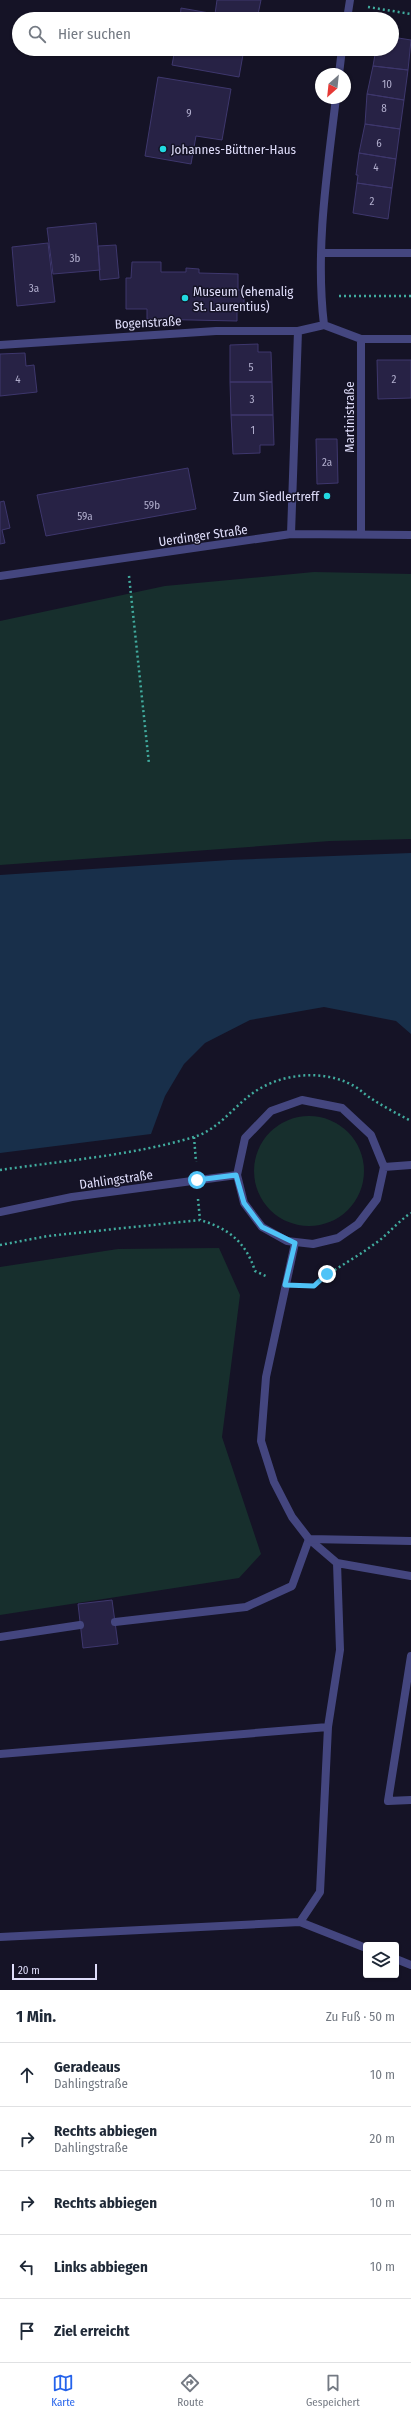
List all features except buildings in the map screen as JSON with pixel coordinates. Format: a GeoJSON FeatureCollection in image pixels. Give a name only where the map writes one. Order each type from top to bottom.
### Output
{"type":"FeatureCollection","features":[{"type":"Feature","properties":{"kind":"street"},"geometry":{"type":"LineString","coordinates":[[348,12],[350,2]]}},
{"type":"Feature","properties":{"kind":"street"},"geometry":{"type":"LineString","coordinates":[[340,68],[341,56]]}},
{"type":"Feature","properties":{"kind":"street"},"geometry":{"type":"LineString","coordinates":[[324,325],[321,295],[322,253],[327,170],[335,104]]}},
{"type":"Feature","properties":{"kind":"street"},"geometry":{"type":"LineString","coordinates":[[322,253],[411,253]]}},
{"type":"Feature","properties":{"kind":"street"},"geometry":{"type":"LineString","coordinates":[[291,534],[298,331],[324,325],[361,339],[411,339]]}},
{"type":"Feature","properties":{"kind":"street","name":"Bogenstraße"},"geometry":{"type":"LineString","coordinates":[[0,345],[216,331],[298,331]]}},
{"type":"Feature","properties":{"kind":"street","name":"Martinistraße"},"geometry":{"type":"LineString","coordinates":[[361,339],[361,534]]}},
{"type":"Feature","properties":{"kind":"street","name":"Uerdinger Straße"},"geometry":{"type":"LineString","coordinates":[[0,576],[291,534],[411,535]]}},
{"type":"Feature","properties":{"kind":"street"},"geometry":{"type":"LineString","coordinates":[[302,1100],[342,1108],[371,1136],[384,1167],[377,1199],[358,1224],[338,1238],[313,1244],[295,1243],[262,1227],[244,1203],[236,1175],[245,1138],[270,1111],[302,1100]]}},
{"type":"Feature","properties":{"kind":"street"},"geometry":{"type":"LineString","coordinates":[[384,1167],[411,1165]]}},
{"type":"Feature","properties":{"kind":"street","name":"Dahlingstraße"},"geometry":{"type":"LineString","coordinates":[[0,1212],[72,1197],[236,1175]]}},
{"type":"Feature","properties":{"kind":"street"},"geometry":{"type":"LineString","coordinates":[[295,1243],[266,1377],[262,1441],[274,1482],[292,1517],[309,1540],[337,1563],[411,1576]]}},
{"type":"Feature","properties":{"kind":"street"},"geometry":{"type":"LineString","coordinates":[[309,1540],[411,1541]]}},
{"type":"Feature","properties":{"kind":"street"},"geometry":{"type":"LineString","coordinates":[[115,1622],[246,1607],[292,1586],[309,1540]]}},
{"type":"Feature","properties":{"kind":"street"},"geometry":{"type":"LineString","coordinates":[[300,1922],[320,1892],[328,1726],[340,1650],[337,1563]]}},
{"type":"Feature","properties":{"kind":"street"},"geometry":{"type":"LineString","coordinates":[[0,1637],[80,1625]]}},
{"type":"Feature","properties":{"kind":"street"},"geometry":{"type":"LineString","coordinates":[[411,1656],[388,1801],[411,1800]]}},
{"type":"Feature","properties":{"kind":"street"},"geometry":{"type":"LineString","coordinates":[[0,1754],[328,1726]]}},
{"type":"Feature","properties":{"kind":"street"},"geometry":{"type":"LineString","coordinates":[[0,1937],[300,1922],[363,1947]]}},
{"type":"Feature","properties":{"kind":"street"},"geometry":{"type":"LineString","coordinates":[[399,1960],[411,1965]]}},
{"type":"Feature","properties":{"kind":"path"},"geometry":{"type":"LineString","coordinates":[[350,2],[411,14]]}},
{"type":"Feature","properties":{"kind":"path"},"geometry":{"type":"LineString","coordinates":[[321,295],[411,296]]}},
{"type":"Feature","properties":{"kind":"path"},"geometry":{"type":"LineString","coordinates":[[127,558],[150,764]]}},
{"type":"Feature","properties":{"kind":"path"},"geometry":{"type":"LineString","coordinates":[[0,1170],[107,1154],[194,1137],[210,1130],[250,1095],[269,1084],[298,1076],[321,1076],[352,1084],[372,1099],[411,1122]]}},
{"type":"Feature","properties":{"kind":"path"},"geometry":{"type":"LineString","coordinates":[[0,1245],[48,1236],[200,1220],[219,1226],[237,1239],[251,1257],[255,1271],[285,1285],[314,1286],[327,1274],[375,1244],[398,1222],[411,1213]]}},
{"type":"Feature","properties":{"kind":"green space"},"geometry":{"type":"Polygon","coordinates":[[[314,572],[411,574],[411,839],[330,841],[0,865],[0,621],[165,586],[314,572]]]}},
{"type":"Feature","properties":{"kind":"green space"},"geometry":{"type":"Polygon","coordinates":[[[309,1116],[320,1117],[330,1121],[348,1132],[359,1150],[363,1160],[363,1182],[359,1192],[348,1210],[330,1221],[320,1225],[309,1226],[298,1225],[288,1221],[270,1210],[259,1192],[255,1182],[254,1171],[255,1160],[259,1150],[270,1132],[288,1121],[298,1117],[309,1116]]]}},
{"type":"Feature","properties":{"kind":"green space"},"geometry":{"type":"Polygon","coordinates":[[[219,1248],[240,1295],[222,1437],[261,1554],[239,1578],[0,1615],[0,1267],[118,1249],[219,1248]]]}},
{"type":"Feature","properties":{"kind":"water"},"geometry":{"type":"Polygon","coordinates":[[[411,853],[411,1034],[396,1021],[324,1007],[250,1020],[205,1043],[184,1064],[165,1096],[151,1134],[0,1153],[0,875],[230,860],[411,853]]]}},
{"type":"Feature","properties":{"kind":"place","name":"Johannes-Büttner-Haus"},"geometry":{"type":"Point","coordinates":[163,149]}},
{"type":"Feature","properties":{"kind":"place","name":"Museum (ehemalig St. Laurentius)"},"geometry":{"type":"Point","coordinates":[185,298]}},
{"type":"Feature","properties":{"kind":"place","name":"Zum Siedlertreff"},"geometry":{"type":"Point","coordinates":[327,496]}},
{"type":"Feature","properties":{"kind":"route"},"geometry":{"type":"LineString","coordinates":[[197,1180],[236,1175],[244,1203],[262,1227],[287,1241],[295,1243],[285,1285],[314,1286],[327,1274]]}}]}
